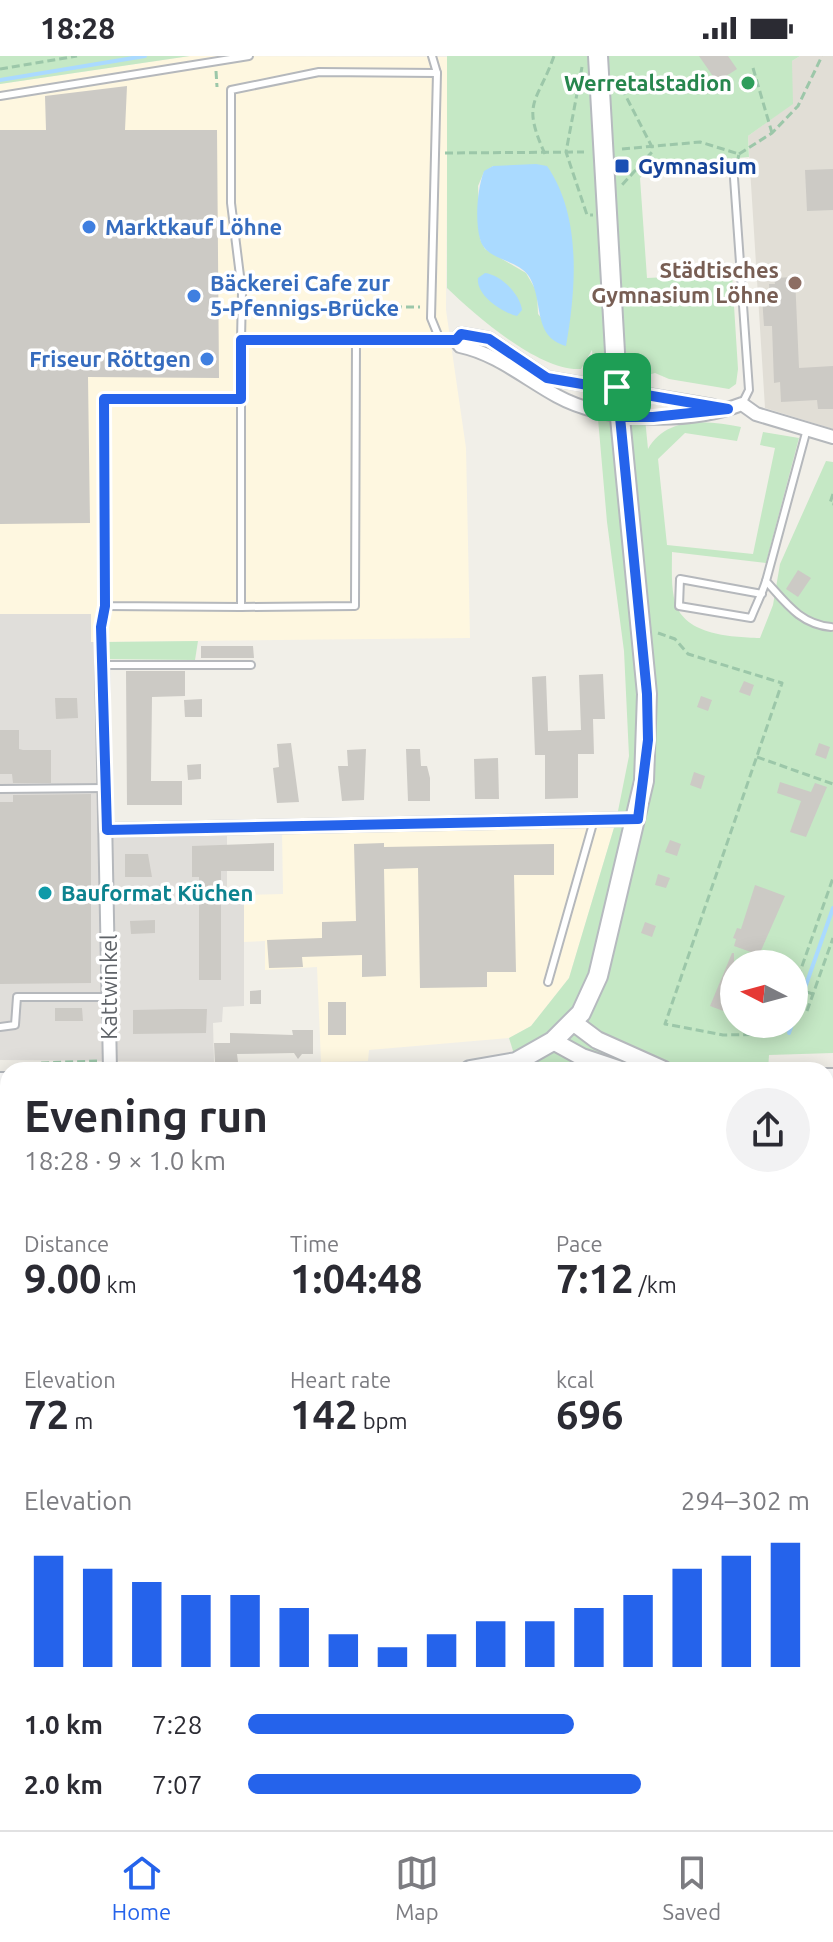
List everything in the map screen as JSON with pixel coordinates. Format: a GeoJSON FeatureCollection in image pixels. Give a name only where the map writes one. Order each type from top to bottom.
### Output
{"type":"FeatureCollection","features":[{"type":"Feature","properties":{"kind":"main road"},"geometry":{"type":"LineString","coordinates":[[523,1062],[553,1041],[573,1022],[598,976],[638,819],[648,740],[647,694],[617,387],[602,63]]}},
{"type":"Feature","properties":{"kind":"street"},"geometry":{"type":"LineString","coordinates":[[456,340],[461,334],[489,339],[547,378],[617,387],[728,409]]}},
{"type":"Feature","properties":{"kind":"street"},"geometry":{"type":"LineString","coordinates":[[356,340],[456,340]]}},
{"type":"Feature","properties":{"kind":"street"},"geometry":{"type":"LineString","coordinates":[[456,340],[460,346],[478,350],[561,398],[620,417],[653,417],[728,409],[742,404],[756,414],[833,437]]}},
{"type":"Feature","properties":{"kind":"street","name":"Kattwinkel"},"geometry":{"type":"LineString","coordinates":[[102,665],[110,1062]]}},
{"type":"Feature","properties":{"kind":"street"},"geometry":{"type":"LineString","coordinates":[[107,830],[638,819]]}},
{"type":"Feature","properties":{"kind":"street"},"geometry":{"type":"LineString","coordinates":[[573,1022],[597,1040],[646,1062]]}},
{"type":"Feature","properties":{"kind":"street"},"geometry":{"type":"LineString","coordinates":[[553,1041],[597,1062]]}},
{"type":"Feature","properties":{"kind":"lane"},"geometry":{"type":"LineString","coordinates":[[0,96],[249,56]]}},
{"type":"Feature","properties":{"kind":"lane"},"geometry":{"type":"LineString","coordinates":[[432,56],[437,73],[431,318],[440,340]]}},
{"type":"Feature","properties":{"kind":"lane"},"geometry":{"type":"LineString","coordinates":[[241,607],[242,292],[231,191],[231,90],[319,72],[437,73]]}},
{"type":"Feature","properties":{"kind":"lane"},"geometry":{"type":"LineString","coordinates":[[734,178],[749,390],[742,404]]}},
{"type":"Feature","properties":{"kind":"lane"},"geometry":{"type":"LineString","coordinates":[[241,340],[356,340],[355,606],[105,606],[104,399],[241,399]]}},
{"type":"Feature","properties":{"kind":"lane"},"geometry":{"type":"LineString","coordinates":[[762,594],[680,579],[679,606],[751,618],[762,594],[766,581],[807,429]]}},
{"type":"Feature","properties":{"kind":"lane"},"geometry":{"type":"LineString","coordinates":[[766,581],[799,616],[813,625],[831,627]]}},
{"type":"Feature","properties":{"kind":"lane"},"geometry":{"type":"LineString","coordinates":[[102,665],[251,665]]}},
{"type":"Feature","properties":{"kind":"lane"},"geometry":{"type":"LineString","coordinates":[[0,789],[106,788]]}},
{"type":"Feature","properties":{"kind":"lane"},"geometry":{"type":"LineString","coordinates":[[548,982],[594,820]]}},
{"type":"Feature","properties":{"kind":"lane"},"geometry":{"type":"LineString","coordinates":[[0,1027],[15,1025],[17,997],[110,997]]}},
{"type":"Feature","properties":{"kind":"path"},"geometry":{"type":"LineString","coordinates":[[0,69],[77,56]]}},
{"type":"Feature","properties":{"kind":"path"},"geometry":{"type":"LineString","coordinates":[[545,154],[533,127],[532,102],[554,56]]}},
{"type":"Feature","properties":{"kind":"path"},"geometry":{"type":"LineString","coordinates":[[734,178],[739,154],[772,133],[798,106],[822,56]]}},
{"type":"Feature","properties":{"kind":"path"},"geometry":{"type":"LineString","coordinates":[[609,215],[587,215],[566,152],[581,67],[602,63],[652,147],[652,152],[622,185]]}},
{"type":"Feature","properties":{"kind":"path"},"geometry":{"type":"LineString","coordinates":[[753,68],[772,133]]}},
{"type":"Feature","properties":{"kind":"path"},"geometry":{"type":"LineString","coordinates":[[217,74],[217,87]]}},
{"type":"Feature","properties":{"kind":"path"},"geometry":{"type":"LineString","coordinates":[[622,149],[700,142],[739,154]]}},
{"type":"Feature","properties":{"kind":"path"},"geometry":{"type":"LineString","coordinates":[[445,153],[584,152]]}},
{"type":"Feature","properties":{"kind":"path"},"geometry":{"type":"LineString","coordinates":[[394,307],[420,307]]}},
{"type":"Feature","properties":{"kind":"path"},"geometry":{"type":"LineString","coordinates":[[833,494],[830,503],[833,504]]}},
{"type":"Feature","properties":{"kind":"path"},"geometry":{"type":"LineString","coordinates":[[102,665],[101,627],[105,606]]}},
{"type":"Feature","properties":{"kind":"path"},"geometry":{"type":"LineString","coordinates":[[658,633],[675,639],[688,654],[782,683],[665,1024],[720,1034]]}},
{"type":"Feature","properties":{"kind":"path"},"geometry":{"type":"LineString","coordinates":[[757,757],[833,784]]}},
{"type":"Feature","properties":{"kind":"path"},"geometry":{"type":"LineString","coordinates":[[808,951],[833,878]]}},
{"type":"Feature","properties":{"kind":"path"},"geometry":{"type":"LineString","coordinates":[[808,1008],[833,938]]}},
{"type":"Feature","properties":{"kind":"path"},"geometry":{"type":"LineString","coordinates":[[808,993],[812,994]]}},
{"type":"Feature","properties":{"kind":"shaded area"},"geometry":{"type":"Polygon","coordinates":[[[190,56],[448,57],[446,310],[466,448],[470,638],[91,642],[91,614],[0,614],[0,84],[190,56]]]}},
{"type":"Feature","properties":{"kind":"shaded area","name":"Städtisches Gymnasium Löhne"},"geometry":{"type":"Polygon","coordinates":[[[800,56],[833,56],[833,429],[765,408],[748,136],[792,104],[792,61],[800,56]]]}},
{"type":"Feature","properties":{"kind":"shaded area"},"geometry":{"type":"Polygon","coordinates":[[[0,614],[91,614],[91,642],[105,642],[105,659],[100,660],[104,833],[227,832],[227,895],[244,895],[244,1006],[223,1007],[222,1022],[213,1023],[214,1062],[0,1060],[0,614]]]}},
{"type":"Feature","properties":{"kind":"shaded area"},"geometry":{"type":"Polygon","coordinates":[[[616,821],[569,978],[531,1026],[509,1038],[369,1050],[368,1061],[321,1062],[317,967],[265,970],[265,941],[243,942],[244,895],[283,894],[282,831],[616,821]]]}},
{"type":"Feature","properties":{"kind":"green space"},"geometry":{"type":"Polygon","coordinates":[[[0,56],[190,56],[0,84],[0,56]]]}},
{"type":"Feature","properties":{"kind":"green space"},"geometry":{"type":"Polygon","coordinates":[[[447,56],[800,56],[792,61],[793,104],[748,136],[749,157],[653,165],[640,178],[647,278],[732,274],[738,369],[736,384],[729,389],[669,379],[655,373],[641,377],[648,449],[665,431],[689,423],[741,427],[737,441],[685,433],[658,459],[667,545],[753,554],[775,448],[760,445],[763,432],[799,438],[766,563],[672,552],[674,598],[678,610],[696,627],[721,635],[760,638],[773,605],[780,564],[826,461],[833,462],[833,1053],[769,1055],[769,1062],[516,1062],[509,1038],[531,1026],[569,978],[616,821],[629,756],[624,651],[607,522],[592,350],[581,369],[565,368],[547,362],[510,340],[447,288],[447,56]],[[493,166],[484,172],[478,186],[480,239],[485,249],[526,273],[537,292],[538,314],[566,346],[493,166]]]}},
{"type":"Feature","properties":{"kind":"green space"},"geometry":{"type":"Polygon","coordinates":[[[198,641],[195,660],[105,659],[105,642],[198,641]]]}},
{"type":"Feature","properties":{"kind":"water"},"geometry":{"type":"Polygon","coordinates":[[[493,166],[547,166],[558,186],[571,230],[574,278],[566,346],[555,341],[543,326],[528,275],[488,251],[478,231],[478,196],[484,171],[493,166]]]}},
{"type":"Feature","properties":{"kind":"water"},"geometry":{"type":"Polygon","coordinates":[[[485,273],[497,277],[514,292],[522,310],[517,316],[497,307],[481,291],[478,278],[485,273]]]}},
{"type":"Feature","properties":{"kind":"building"},"geometry":{"type":"Polygon","coordinates":[[[699,56],[728,56],[737,69],[717,82],[699,56]]]}},
{"type":"Feature","properties":{"kind":"building"},"geometry":{"type":"Polygon","coordinates":[[[127,86],[125,130],[217,130],[219,378],[88,377],[90,523],[0,524],[0,130],[46,130],[45,96],[127,86]]]}},
{"type":"Feature","properties":{"kind":"building"},"geometry":{"type":"Polygon","coordinates":[[[833,169],[833,210],[807,211],[805,170],[833,169]]]}},
{"type":"Feature","properties":{"kind":"building","name":"Städtisches Gymnasium Löhne"},"geometry":{"type":"Polygon","coordinates":[[[795,277],[799,368],[833,366],[833,409],[818,409],[817,400],[781,402],[780,382],[774,383],[772,326],[764,326],[762,297],[770,297],[769,284],[775,284],[774,278],[795,277]]]}},
{"type":"Feature","properties":{"kind":"building"},"geometry":{"type":"Polygon","coordinates":[[[798,570],[811,578],[798,597],[786,589],[798,570]]]}},
{"type":"Feature","properties":{"kind":"building"},"geometry":{"type":"Polygon","coordinates":[[[201,646],[253,646],[254,658],[201,658],[201,646]]]}},
{"type":"Feature","properties":{"kind":"building"},"geometry":{"type":"Polygon","coordinates":[[[126,671],[185,671],[185,696],[152,697],[151,781],[182,781],[182,805],[127,805],[126,671]]]}},
{"type":"Feature","properties":{"kind":"building"},"geometry":{"type":"Polygon","coordinates":[[[603,674],[605,719],[593,719],[594,754],[578,754],[578,798],[545,799],[545,755],[535,755],[532,677],[546,676],[548,731],[581,730],[579,675],[603,674]]]}},
{"type":"Feature","properties":{"kind":"building"},"geometry":{"type":"Polygon","coordinates":[[[744,681],[754,685],[750,696],[739,692],[744,681]]]}},
{"type":"Feature","properties":{"kind":"building"},"geometry":{"type":"Polygon","coordinates":[[[701,696],[712,700],[708,711],[697,707],[701,696]]]}},
{"type":"Feature","properties":{"kind":"building"},"geometry":{"type":"Polygon","coordinates":[[[55,698],[77,698],[78,718],[56,719],[55,698]]]}},
{"type":"Feature","properties":{"kind":"building"},"geometry":{"type":"Polygon","coordinates":[[[202,699],[202,717],[185,717],[184,700],[202,699]]]}},
{"type":"Feature","properties":{"kind":"building"},"geometry":{"type":"Polygon","coordinates":[[[0,730],[19,730],[19,749],[51,750],[51,783],[13,783],[12,774],[0,774],[0,730]]]}},
{"type":"Feature","properties":{"kind":"building"},"geometry":{"type":"Polygon","coordinates":[[[291,743],[299,802],[277,803],[273,768],[279,767],[277,744],[291,743]]]}},
{"type":"Feature","properties":{"kind":"building"},"geometry":{"type":"Polygon","coordinates":[[[819,743],[830,747],[826,759],[815,755],[819,743]]]}},
{"type":"Feature","properties":{"kind":"building"},"geometry":{"type":"Polygon","coordinates":[[[366,749],[364,800],[342,801],[338,766],[348,766],[347,750],[366,749]]]}},
{"type":"Feature","properties":{"kind":"building"},"geometry":{"type":"Polygon","coordinates":[[[406,749],[420,749],[421,766],[427,766],[430,778],[430,801],[408,801],[406,749]]]}},
{"type":"Feature","properties":{"kind":"building"},"geometry":{"type":"Polygon","coordinates":[[[498,758],[499,799],[475,799],[474,759],[498,758]]]}},
{"type":"Feature","properties":{"kind":"building"},"geometry":{"type":"Polygon","coordinates":[[[201,764],[201,779],[188,780],[187,765],[201,764]]]}},
{"type":"Feature","properties":{"kind":"building"},"geometry":{"type":"Polygon","coordinates":[[[694,772],[705,776],[701,789],[690,785],[694,772]]]}},
{"type":"Feature","properties":{"kind":"building"},"geometry":{"type":"Polygon","coordinates":[[[780,782],[811,792],[815,783],[827,787],[806,837],[790,832],[801,801],[777,793],[780,782]]]}},
{"type":"Feature","properties":{"kind":"building","name":"Bauformat Küchen"},"geometry":{"type":"Polygon","coordinates":[[[91,794],[91,983],[0,984],[0,802],[13,802],[13,795],[91,794]]]}},
{"type":"Feature","properties":{"kind":"building"},"geometry":{"type":"Polygon","coordinates":[[[670,840],[681,844],[677,856],[665,852],[670,840]]]}},
{"type":"Feature","properties":{"kind":"building"},"geometry":{"type":"Polygon","coordinates":[[[274,843],[274,871],[221,871],[221,980],[199,980],[199,877],[192,877],[192,846],[274,843]]]}},
{"type":"Feature","properties":{"kind":"building"},"geometry":{"type":"Polygon","coordinates":[[[384,843],[384,847],[554,844],[554,875],[514,875],[516,972],[487,972],[487,987],[420,988],[418,868],[384,869],[386,976],[362,977],[362,955],[302,957],[303,967],[269,968],[267,940],[322,938],[322,922],[356,921],[354,844],[384,843]]]}},
{"type":"Feature","properties":{"kind":"building"},"geometry":{"type":"Polygon","coordinates":[[[125,854],[148,854],[152,877],[125,877],[125,854]]]}},
{"type":"Feature","properties":{"kind":"building"},"geometry":{"type":"Polygon","coordinates":[[[658,874],[670,878],[666,888],[655,885],[658,874]]]}},
{"type":"Feature","properties":{"kind":"building"},"geometry":{"type":"Polygon","coordinates":[[[755,885],[785,896],[761,950],[734,946],[737,928],[741,929],[755,885]]]}},
{"type":"Feature","properties":{"kind":"building"},"geometry":{"type":"Polygon","coordinates":[[[155,920],[155,933],[131,934],[130,921],[155,920]]]}},
{"type":"Feature","properties":{"kind":"building"},"geometry":{"type":"Polygon","coordinates":[[[645,922],[656,926],[652,937],[641,933],[645,922]]]}},
{"type":"Feature","properties":{"kind":"building"},"geometry":{"type":"Polygon","coordinates":[[[720,982],[720,1010],[710,1006],[720,982]]]}},
{"type":"Feature","properties":{"kind":"building"},"geometry":{"type":"Polygon","coordinates":[[[261,990],[261,1004],[250,1004],[250,991],[261,990]]]}},
{"type":"Feature","properties":{"kind":"building"},"geometry":{"type":"Polygon","coordinates":[[[328,1002],[346,1002],[346,1035],[328,1035],[328,1002]]]}},
{"type":"Feature","properties":{"kind":"building"},"geometry":{"type":"Polygon","coordinates":[[[55,1008],[82,1008],[83,1021],[55,1021],[55,1008]]]}},
{"type":"Feature","properties":{"kind":"building"},"geometry":{"type":"Polygon","coordinates":[[[207,1009],[206,1033],[133,1034],[133,1010],[207,1009]]]}},
{"type":"Feature","properties":{"kind":"building"},"geometry":{"type":"Polygon","coordinates":[[[292,1030],[313,1030],[313,1054],[302,1054],[298,1059],[294,1053],[237,1054],[238,1062],[215,1062],[214,1043],[230,1043],[230,1033],[293,1035],[292,1030]]]}},
{"type":"Feature","properties":{"kind":"waterway"},"geometry":{"type":"LineString","coordinates":[[0,80],[145,56]]}},
{"type":"Feature","properties":{"kind":"waterway"},"geometry":{"type":"LineString","coordinates":[[808,979],[833,908]]}},
{"type":"Feature","properties":{"kind":"place","name":"Werretalstadion"},"geometry":{"type":"Point","coordinates":[748,83]}},
{"type":"Feature","properties":{"kind":"place","name":"Gymnasium"},"geometry":{"type":"Point","coordinates":[622,166]}},
{"type":"Feature","properties":{"kind":"place","name":"Marktkauf Löhne"},"geometry":{"type":"Point","coordinates":[89,227]}},
{"type":"Feature","properties":{"kind":"place","name":"Städtisches Gymnasium Löhne"},"geometry":{"type":"Point","coordinates":[795,283]}},
{"type":"Feature","properties":{"kind":"place","name":"Bäckerei Cafe zur 5-Pfennigs-Brücke"},"geometry":{"type":"Point","coordinates":[194,296]}},
{"type":"Feature","properties":{"kind":"place","name":"Friseur Röttgen"},"geometry":{"type":"Point","coordinates":[207,359]}},
{"type":"Feature","properties":{"kind":"place","name":"Bauformat Küchen"},"geometry":{"type":"Point","coordinates":[45,893]}},
{"type":"Feature","properties":{"kind":"route"},"geometry":{"type":"LineString","coordinates":[[461,334],[489,339],[547,378],[567,383],[617,387],[728,409],[653,417],[620,417],[647,694],[648,740],[638,819],[107,830],[101,627],[105,606],[104,399],[241,399],[241,340],[456,340],[461,334]]}}]}
